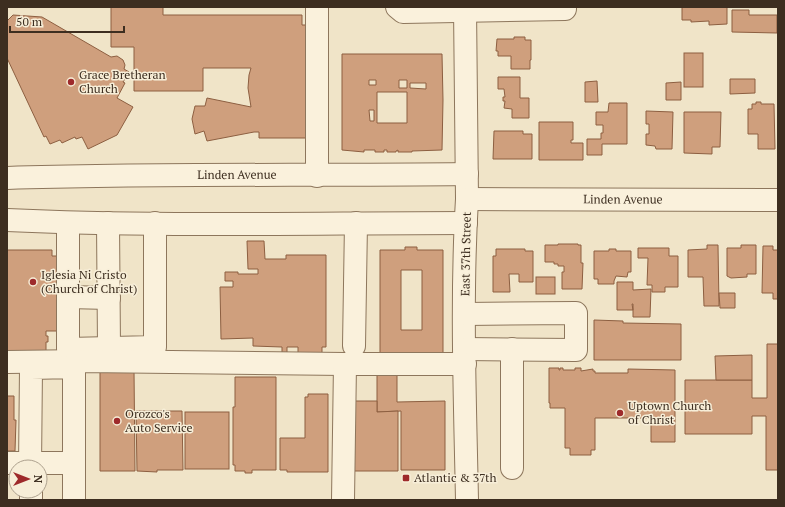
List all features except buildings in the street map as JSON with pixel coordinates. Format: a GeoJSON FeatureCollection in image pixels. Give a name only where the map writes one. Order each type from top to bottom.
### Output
{"type":"FeatureCollection","features":[{"type":"Feature","properties":{"kind":"street"},"geometry":{"type":"LineString","coordinates":[[317,7],[317,176]]}},
{"type":"Feature","properties":{"kind":"street"},"geometry":{"type":"LineString","coordinates":[[397,7],[403,12],[465,9],[565,9],[565,7]]}},
{"type":"Feature","properties":{"kind":"street","name":"East 37th Street"},"geometry":{"type":"LineString","coordinates":[[465,9],[467,174],[465,356],[468,500]]}},
{"type":"Feature","properties":{"kind":"street","name":"Linden Avenue"},"geometry":{"type":"LineString","coordinates":[[7,178],[82,176],[317,176],[467,174]]}},
{"type":"Feature","properties":{"kind":"street","name":"Linden Avenue"},"geometry":{"type":"LineString","coordinates":[[467,199],[778,200]]}},
{"type":"Feature","properties":{"kind":"street"},"geometry":{"type":"LineString","coordinates":[[7,220],[68,223],[466,223]]}},
{"type":"Feature","properties":{"kind":"street"},"geometry":{"type":"LineString","coordinates":[[68,223],[68,349],[155,347],[155,223]]}},
{"type":"Feature","properties":{"kind":"street"},"geometry":{"type":"LineString","coordinates":[[108,223],[109,347]]}},
{"type":"Feature","properties":{"kind":"street"},"geometry":{"type":"LineString","coordinates":[[343,500],[345,388],[350,355],[356,223]]}},
{"type":"Feature","properties":{"kind":"street"},"geometry":{"type":"LineString","coordinates":[[68,297],[109,298]]}},
{"type":"Feature","properties":{"kind":"street"},"geometry":{"type":"LineString","coordinates":[[7,362],[350,355],[465,356],[512,349],[576,350],[576,313],[465,314]]}},
{"type":"Feature","properties":{"kind":"street"},"geometry":{"type":"LineString","coordinates":[[512,349],[512,468]]}},
{"type":"Feature","properties":{"kind":"street"},"geometry":{"type":"LineString","coordinates":[[30,459],[32,368],[74,368],[74,500]]}},
{"type":"Feature","properties":{"kind":"street"},"geometry":{"type":"LineString","coordinates":[[7,374],[31,374]]}},
{"type":"Feature","properties":{"kind":"street"},"geometry":{"type":"LineString","coordinates":[[48,464],[74,463]]}},
{"type":"Feature","properties":{"kind":"place","name":"Grace Bretheran Church"},"geometry":{"type":"Point","coordinates":[71,82]}},
{"type":"Feature","properties":{"kind":"place","name":"Iglesia Ni Cristo (Church of Christ)"},"geometry":{"type":"Point","coordinates":[33,282]}},
{"type":"Feature","properties":{"kind":"place","name":"Uptown Church of Christ"},"geometry":{"type":"Point","coordinates":[620,413]}},
{"type":"Feature","properties":{"kind":"place","name":"Orozco's Auto Service"},"geometry":{"type":"Point","coordinates":[117,421]}},
{"type":"Feature","properties":{"kind":"place","name":"Atlantic & 37th"},"geometry":{"type":"Point","coordinates":[406,478]}}]}
